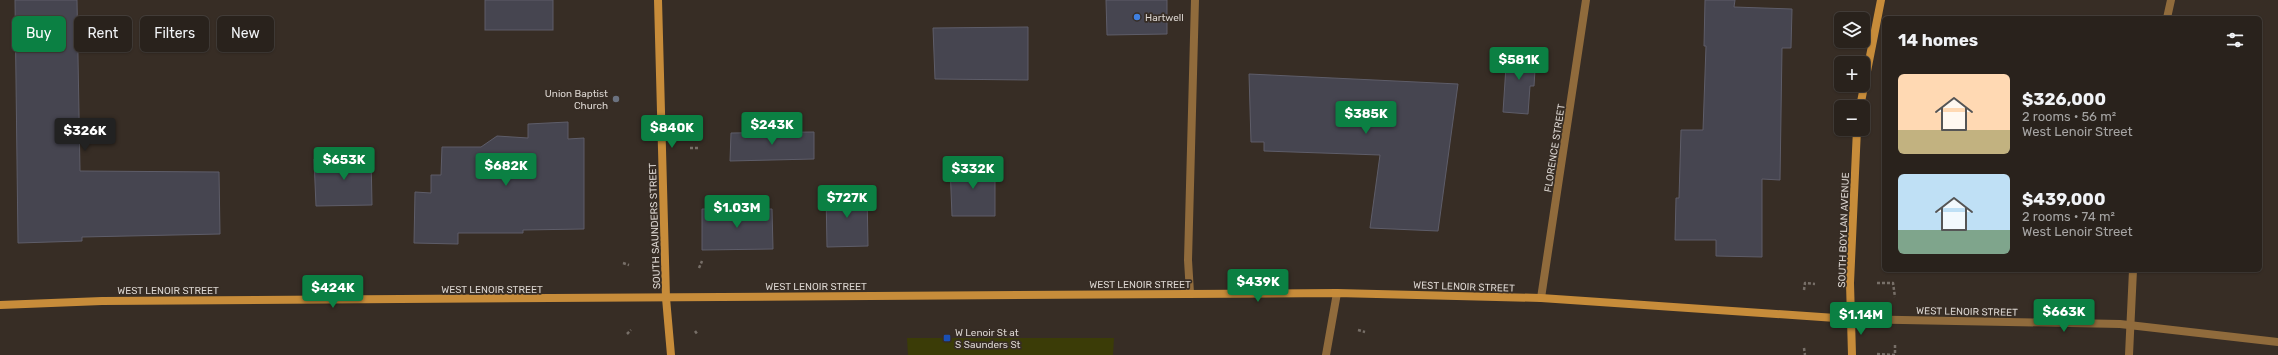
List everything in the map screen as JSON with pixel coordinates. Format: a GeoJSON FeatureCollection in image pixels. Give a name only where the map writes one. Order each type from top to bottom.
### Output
{"type":"FeatureCollection","features":[{"type":"Feature","properties":{"kind":"street","name":"SOUTH SAUNDERS STREET"},"geometry":{"type":"LineString","coordinates":[[658,0],[666,298],[671,355]]}},
{"type":"Feature","properties":{"kind":"street"},"geometry":{"type":"LineString","coordinates":[[1190,293],[1188,260],[1195,0]]}},
{"type":"Feature","properties":{"kind":"street","name":"FLORENCE STREET"},"geometry":{"type":"LineString","coordinates":[[1541,298],[1586,0]]}},
{"type":"Feature","properties":{"kind":"street"},"geometry":{"type":"LineString","coordinates":[[1861,100],[1881,0]]}},
{"type":"Feature","properties":{"kind":"street"},"geometry":{"type":"LineString","coordinates":[[2167,16],[2171,0]]}},
{"type":"Feature","properties":{"kind":"street","name":"SOUTH BOYLAN AVENUE"},"geometry":{"type":"LineString","coordinates":[[1852,355],[1850,319],[1857,136]]}},
{"type":"Feature","properties":{"kind":"street"},"geometry":{"type":"LineString","coordinates":[[2129,355],[2133,272]]}},
{"type":"Feature","properties":{"kind":"street","name":"WEST LENOIR STREET"},"geometry":{"type":"LineString","coordinates":[[0,305],[102,300],[1337,293],[1541,298],[1850,319],[2130,325],[2278,342]]}},
{"type":"Feature","properties":{"kind":"street"},"geometry":{"type":"LineString","coordinates":[[1326,355],[1337,293]]}},
{"type":"Feature","properties":{"kind":"path"},"geometry":{"type":"LineString","coordinates":[[690,130],[698,130]]}},
{"type":"Feature","properties":{"kind":"path"},"geometry":{"type":"LineString","coordinates":[[690,148],[699,148]]}},
{"type":"Feature","properties":{"kind":"path"},"geometry":{"type":"LineString","coordinates":[[699,268],[702,261]]}},
{"type":"Feature","properties":{"kind":"path"},"geometry":{"type":"LineString","coordinates":[[623,264],[629,265]]}},
{"type":"Feature","properties":{"kind":"path"},"geometry":{"type":"LineString","coordinates":[[1804,290],[1805,283],[1815,284]]}},
{"type":"Feature","properties":{"kind":"path"},"geometry":{"type":"LineString","coordinates":[[1877,284],[1893,283],[1895,297]]}},
{"type":"Feature","properties":{"kind":"path"},"geometry":{"type":"LineString","coordinates":[[627,334],[631,330]]}},
{"type":"Feature","properties":{"kind":"path"},"geometry":{"type":"LineString","coordinates":[[1358,330],[1365,332]]}},
{"type":"Feature","properties":{"kind":"path"},"geometry":{"type":"LineString","coordinates":[[695,331],[698,335]]}},
{"type":"Feature","properties":{"kind":"path"},"geometry":{"type":"LineString","coordinates":[[1877,354],[1895,355],[1895,343]]}},
{"type":"Feature","properties":{"kind":"path"},"geometry":{"type":"LineString","coordinates":[[1804,348],[1805,355]]}},
{"type":"Feature","properties":{"kind":"shaded area"},"geometry":{"type":"Polygon","coordinates":[[[907,338],[1114,338],[1113,355],[908,355],[907,338]]]}},
{"type":"Feature","properties":{"kind":"building"},"geometry":{"type":"Polygon","coordinates":[[[15,0],[77,0],[77,16],[74,16],[74,52],[78,52],[80,171],[219,172],[220,234],[82,237],[82,241],[18,243],[16,52],[66,52],[66,16],[15,16],[15,0]]]}},
{"type":"Feature","properties":{"kind":"building"},"geometry":{"type":"Polygon","coordinates":[[[485,0],[553,0],[553,30],[485,30],[485,0]]]}},
{"type":"Feature","properties":{"kind":"building","name":"Hartwell"},"geometry":{"type":"Polygon","coordinates":[[[1106,0],[1167,0],[1167,34],[1107,35],[1106,0]]]}},
{"type":"Feature","properties":{"kind":"building"},"geometry":{"type":"Polygon","coordinates":[[[1705,0],[1735,0],[1734,7],[1792,9],[1791,48],[1782,48],[1780,180],[1762,179],[1762,257],[1716,256],[1716,240],[1675,240],[1676,198],[1679,198],[1681,130],[1703,130],[1706,46],[1704,46],[1705,0]]]}},
{"type":"Feature","properties":{"kind":"building"},"geometry":{"type":"Polygon","coordinates":[[[1028,27],[1028,80],[935,79],[933,28],[1028,27]]]}},
{"type":"Feature","properties":{"kind":"building"},"geometry":{"type":"Polygon","coordinates":[[[1507,51],[1536,53],[1534,86],[1530,86],[1528,114],[1503,112],[1507,51]]]}},
{"type":"Feature","properties":{"kind":"building"},"geometry":{"type":"Polygon","coordinates":[[[1249,74],[1458,84],[1438,231],[1370,228],[1380,155],[1264,151],[1264,142],[1251,142],[1249,74]]]}},
{"type":"Feature","properties":{"kind":"building"},"geometry":{"type":"Polygon","coordinates":[[[568,122],[568,139],[584,138],[584,229],[523,230],[523,233],[458,233],[458,244],[414,243],[415,192],[431,193],[431,175],[441,175],[442,147],[481,147],[497,136],[528,138],[528,124],[568,122]]]}},
{"type":"Feature","properties":{"kind":"building"},"geometry":{"type":"Polygon","coordinates":[[[814,132],[814,159],[730,161],[731,133],[814,132]]]}},
{"type":"Feature","properties":{"kind":"building"},"geometry":{"type":"Polygon","coordinates":[[[371,155],[372,205],[316,206],[314,159],[341,159],[341,156],[371,155]]]}},
{"type":"Feature","properties":{"kind":"building"},"geometry":{"type":"Polygon","coordinates":[[[995,164],[995,216],[952,216],[950,165],[995,164]]]}},
{"type":"Feature","properties":{"kind":"building"},"geometry":{"type":"Polygon","coordinates":[[[826,192],[867,192],[868,246],[827,247],[826,192]]]}},
{"type":"Feature","properties":{"kind":"building"},"geometry":{"type":"Polygon","coordinates":[[[702,209],[772,209],[773,249],[702,250],[702,209]]]}},
{"type":"Feature","properties":{"kind":"place","name":"Hartwell"},"geometry":{"type":"Point","coordinates":[1137,17]}},
{"type":"Feature","properties":{"kind":"place","name":"Union Baptist Church"},"geometry":{"type":"Point","coordinates":[616,99]}},
{"type":"Feature","properties":{"kind":"place","name":"W Lenoir St at S Saunders St"},"geometry":{"type":"Point","coordinates":[947,338]}}]}
